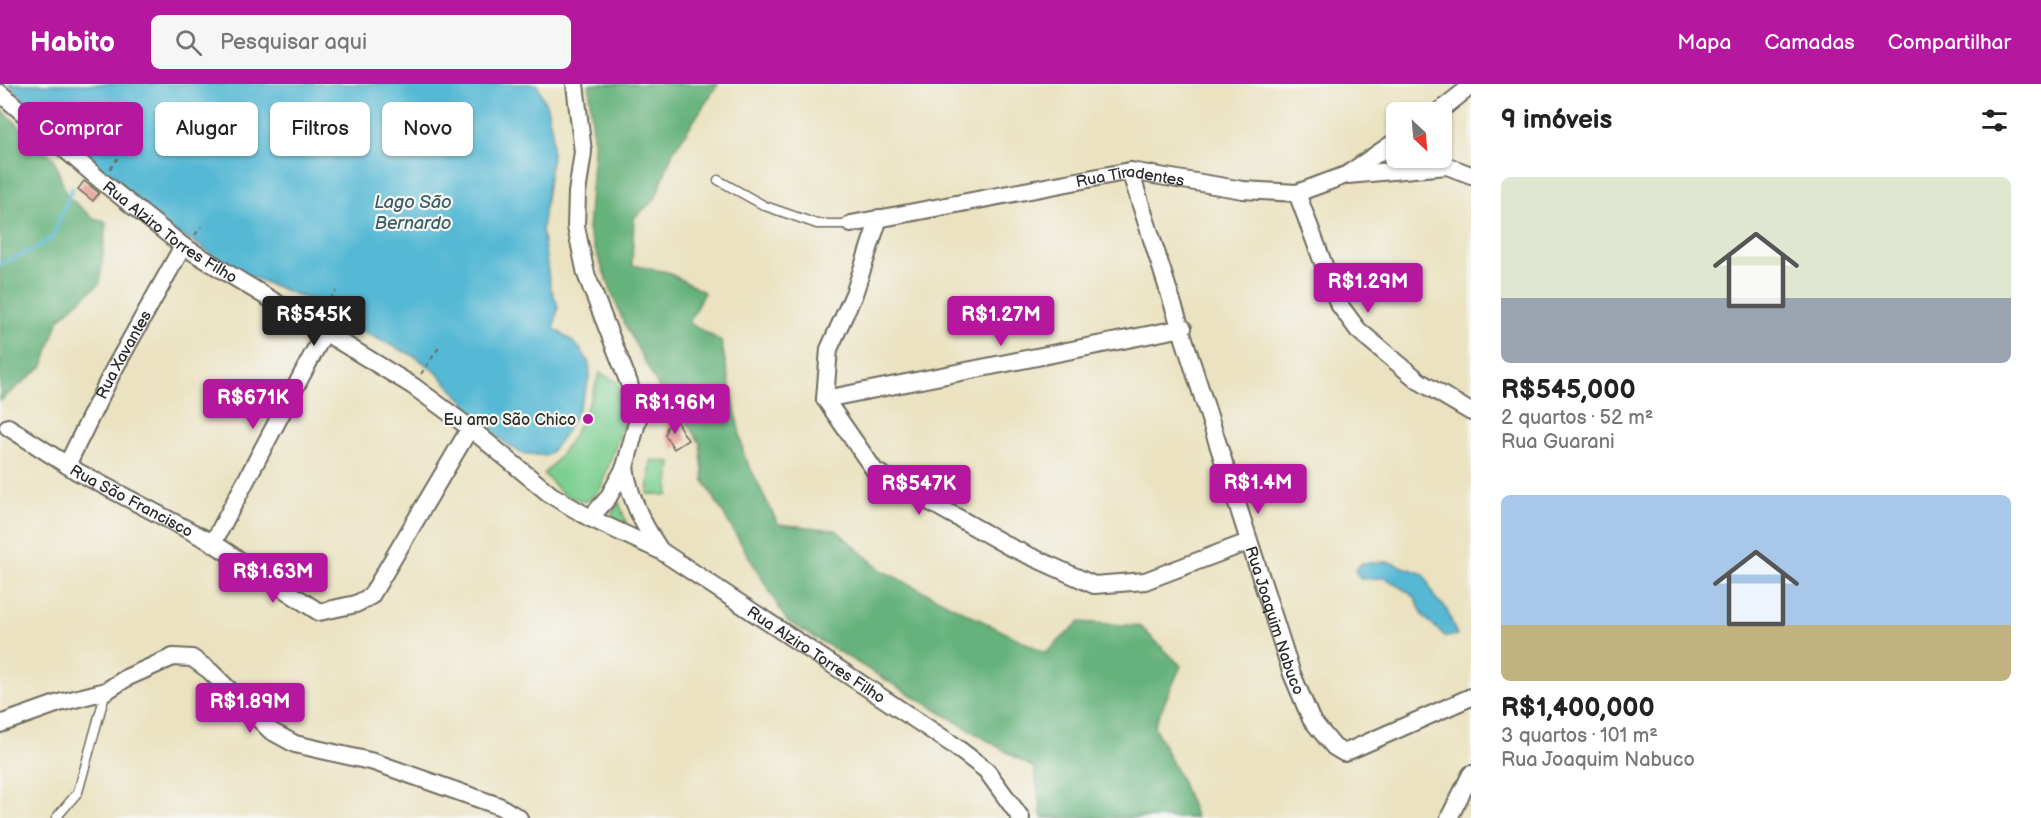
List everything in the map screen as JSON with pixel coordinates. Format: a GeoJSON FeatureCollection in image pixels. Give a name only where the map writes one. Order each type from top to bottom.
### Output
{"type":"FeatureCollection","features":[{"type":"Feature","properties":{"kind":"street"},"geometry":{"type":"LineString","coordinates":[[575,84],[583,152],[577,194],[576,227],[586,274],[628,383],[638,419],[625,467],[608,498],[590,518]]}},
{"type":"Feature","properties":{"kind":"street"},"geometry":{"type":"LineString","coordinates":[[1451,102],[1471,86]]}},
{"type":"Feature","properties":{"kind":"street","name":"Rua Alziro Torres Filho"},"geometry":{"type":"LineString","coordinates":[[0,93],[99,179],[183,246],[413,386],[470,428],[551,495],[590,518],[661,551],[960,751],[986,770],[1021,818]]}},
{"type":"Feature","properties":{"kind":"street","name":"Rua Tiradentes"},"geometry":{"type":"LineString","coordinates":[[851,224],[1130,171],[1243,190],[1297,193],[1346,175],[1386,148]]}},
{"type":"Feature","properties":{"kind":"street"},"geometry":{"type":"LineString","coordinates":[[1346,175],[1447,166],[1471,175]]}},
{"type":"Feature","properties":{"kind":"street","name":"Rua Joaquim Nabuco"},"geometry":{"type":"LineString","coordinates":[[1130,171],[1183,328],[1248,542],[1292,674],[1311,719],[1334,747],[1344,753],[1471,697]]}},
{"type":"Feature","properties":{"kind":"street"},"geometry":{"type":"LineString","coordinates":[[1297,193],[1338,303],[1358,330],[1419,381],[1471,412]]}},
{"type":"Feature","properties":{"kind":"street"},"geometry":{"type":"LineString","coordinates":[[879,218],[854,294],[829,349],[825,399],[875,471],[1010,547],[1094,585],[1145,581],[1248,542]]}},
{"type":"Feature","properties":{"kind":"street","name":"Rua Xavantes"},"geometry":{"type":"LineString","coordinates":[[67,465],[113,371],[183,246]]}},
{"type":"Feature","properties":{"kind":"street"},"geometry":{"type":"LineString","coordinates":[[825,399],[1183,328]]}},
{"type":"Feature","properties":{"kind":"street"},"geometry":{"type":"LineString","coordinates":[[213,543],[324,333]]}},
{"type":"Feature","properties":{"kind":"street","name":"Rua São Francisco"},"geometry":{"type":"LineString","coordinates":[[8,427],[67,465],[213,543],[319,612],[356,604],[371,596],[470,428]]}},
{"type":"Feature","properties":{"kind":"street"},"geometry":{"type":"LineString","coordinates":[[625,467],[628,487],[648,533],[661,551]]}},
{"type":"Feature","properties":{"kind":"street"},"geometry":{"type":"LineString","coordinates":[[0,724],[59,703],[106,691],[128,677],[172,657],[192,658],[210,671],[271,731],[295,744],[374,762],[500,806],[519,818]]}},
{"type":"Feature","properties":{"kind":"street"},"geometry":{"type":"LineString","coordinates":[[1449,818],[1471,774]]}},
{"type":"Feature","properties":{"kind":"street"},"geometry":{"type":"LineString","coordinates":[[487,818],[500,806]]}},
{"type":"Feature","properties":{"kind":"lane"},"geometry":{"type":"LineString","coordinates":[[718,180],[765,206],[817,224],[851,224]]}},
{"type":"Feature","properties":{"kind":"lane"},"geometry":{"type":"LineString","coordinates":[[56,818],[78,792],[106,691]]}},
{"type":"Feature","properties":{"kind":"path"},"geometry":{"type":"LineString","coordinates":[[110,169],[119,156]]}},
{"type":"Feature","properties":{"kind":"path"},"geometry":{"type":"LineString","coordinates":[[324,333],[325,307],[336,291]]}},
{"type":"Feature","properties":{"kind":"path"},"geometry":{"type":"LineString","coordinates":[[413,386],[440,346]]}},
{"type":"Feature","properties":{"kind":"green space"},"geometry":{"type":"Polygon","coordinates":[[[589,84],[718,84],[673,152],[655,199],[634,218],[632,265],[667,272],[704,292],[689,323],[721,341],[744,455],[778,524],[836,530],[881,570],[1046,653],[1079,622],[1140,626],[1181,666],[1154,726],[1181,780],[1196,818],[1042,818],[1034,768],[787,621],[704,481],[700,443],[688,424],[666,401],[623,321],[588,231],[594,148],[589,84]]]}},
{"type":"Feature","properties":{"kind":"green space"},"geometry":{"type":"Polygon","coordinates":[[[0,108],[18,125],[18,156],[51,156],[54,159],[67,196],[94,219],[106,222],[100,283],[59,319],[43,366],[0,401],[0,108]]]}},
{"type":"Feature","properties":{"kind":"green space"},"geometry":{"type":"Polygon","coordinates":[[[600,373],[618,382],[627,414],[600,490],[586,502],[564,495],[544,474],[554,464],[578,427],[600,373]]]}},
{"type":"Feature","properties":{"kind":"green space"},"geometry":{"type":"Polygon","coordinates":[[[651,460],[671,462],[668,495],[648,494],[651,460]]]}},
{"type":"Feature","properties":{"kind":"green space"},"geometry":{"type":"Polygon","coordinates":[[[619,502],[629,531],[609,518],[619,502]]]}},
{"type":"Feature","properties":{"kind":"water","name":"Lago São Bernardo"},"geometry":{"type":"Polygon","coordinates":[[[9,84],[537,84],[547,107],[552,131],[552,156],[542,229],[550,286],[558,306],[554,329],[580,349],[589,365],[587,386],[576,414],[561,439],[546,456],[521,453],[500,439],[437,373],[416,357],[363,332],[337,325],[329,320],[312,301],[224,266],[201,246],[165,227],[89,165],[80,156],[143,156],[143,102],[27,102],[9,84]]]}},
{"type":"Feature","properties":{"kind":"water"},"geometry":{"type":"Polygon","coordinates":[[[1389,562],[1424,574],[1435,598],[1446,608],[1457,635],[1446,637],[1424,617],[1414,596],[1386,578],[1360,579],[1355,570],[1362,563],[1389,562]]]}},
{"type":"Feature","properties":{"kind":"building"},"geometry":{"type":"Polygon","coordinates":[[[84,181],[99,193],[93,201],[78,189],[84,181]]]}},
{"type":"Feature","properties":{"kind":"building"},"geometry":{"type":"Polygon","coordinates":[[[676,421],[688,440],[674,449],[665,435],[667,427],[676,421]]]}},
{"type":"Feature","properties":{"kind":"waterway"},"geometry":{"type":"LineString","coordinates":[[0,264],[31,251],[53,237],[72,188]]}},
{"type":"Feature","properties":{"kind":"place","name":"Eu amo São Chico"},"geometry":{"type":"Point","coordinates":[588,419]}}]}
